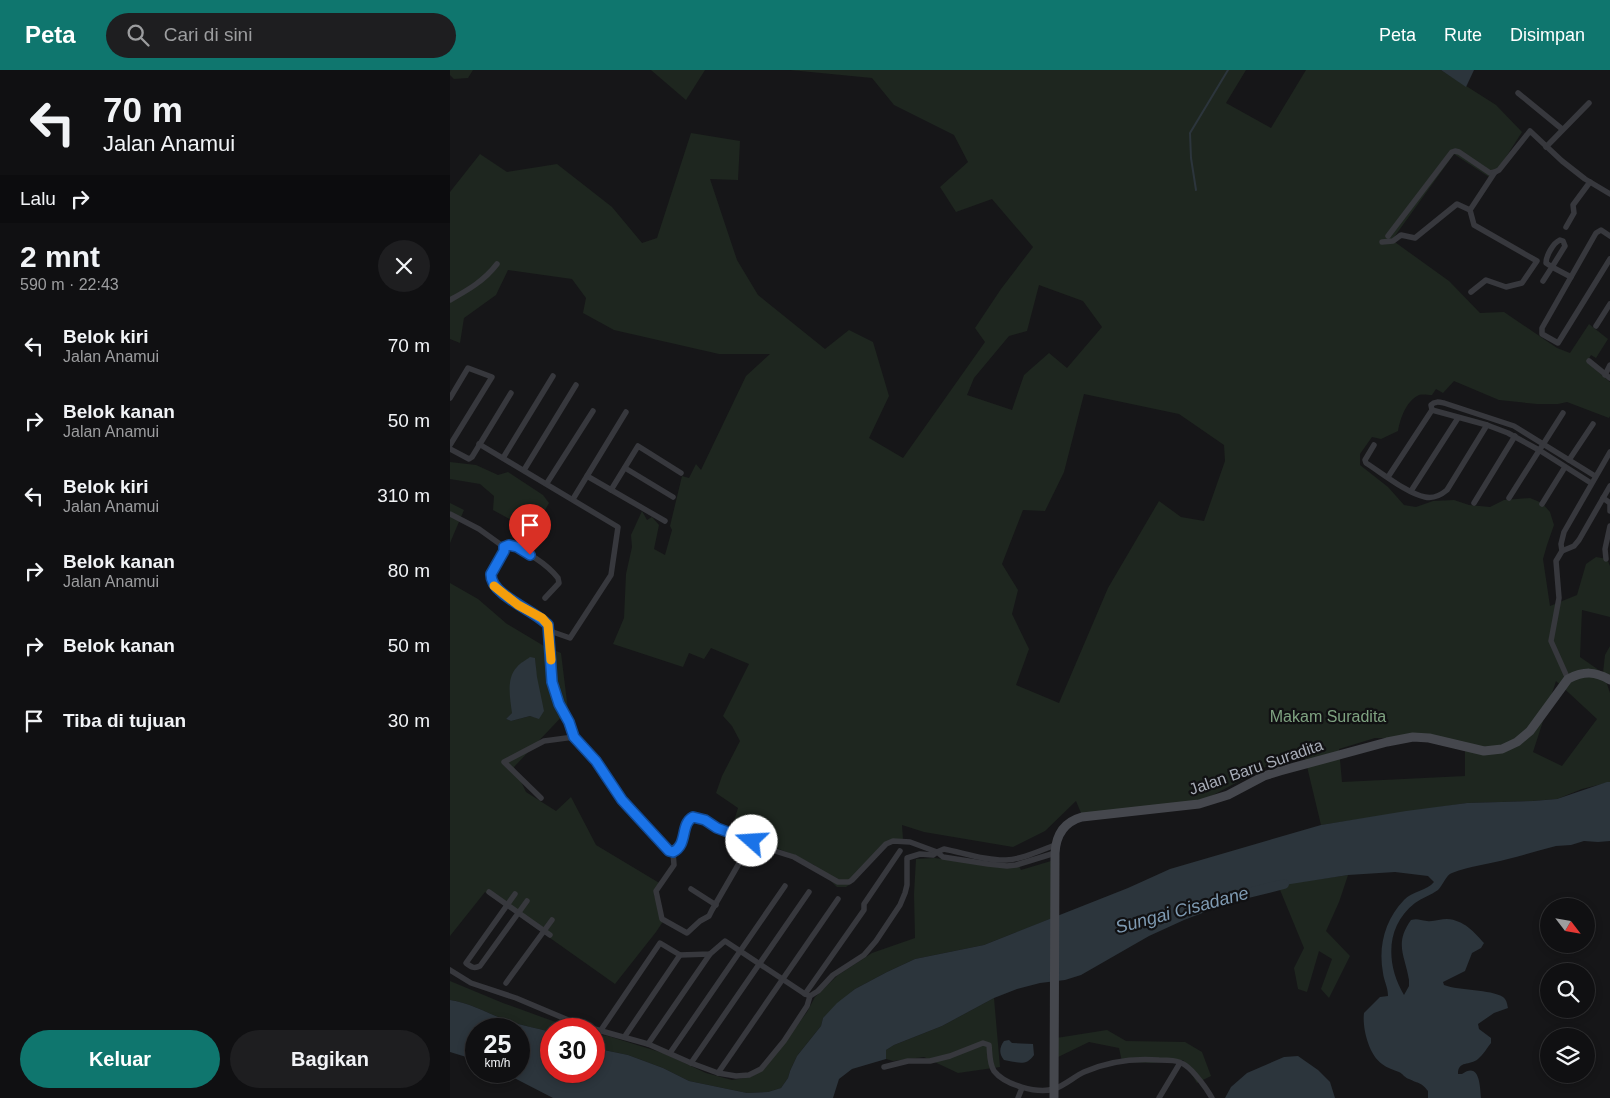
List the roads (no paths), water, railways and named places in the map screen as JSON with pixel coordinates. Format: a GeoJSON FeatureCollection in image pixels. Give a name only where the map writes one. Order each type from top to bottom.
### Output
{"type":"FeatureCollection","features":[{"type":"Feature","properties":{"kind":"main road"},"geometry":{"type":"LineString","coordinates":[[1568,679],[1576,675],[1592,672],[1601,674],[1610,680]]}},
{"type":"Feature","properties":{"kind":"main road","name":"Jalan Baru Suradita"},"geometry":{"type":"LineString","coordinates":[[1055,852],[1058,836],[1064,827],[1077,819],[1198,804],[1238,791],[1255,781],[1280,771],[1399,739],[1421,737],[1484,751],[1502,749],[1517,742],[1530,731],[1568,679]]}},
{"type":"Feature","properties":{"kind":"main road"},"geometry":{"type":"LineString","coordinates":[[1054,1094],[1055,852]]}},
{"type":"Feature","properties":{"kind":"street"},"geometry":{"type":"LineString","coordinates":[[1518,93],[1562,129]]}},
{"type":"Feature","properties":{"kind":"street"},"geometry":{"type":"LineString","coordinates":[[1546,147],[1589,103]]}},
{"type":"Feature","properties":{"kind":"street"},"geometry":{"type":"LineString","coordinates":[[1471,292],[1486,280],[1506,287],[1522,283],[1537,261],[1474,225],[1470,210],[1495,172],[1499,170],[1530,132],[1590,182],[1610,194]]}},
{"type":"Feature","properties":{"kind":"street"},"geometry":{"type":"LineString","coordinates":[[1388,236],[1452,152],[1459,152],[1490,173],[1495,172]]}},
{"type":"Feature","properties":{"kind":"street"},"geometry":{"type":"LineString","coordinates":[[1566,227],[1574,213],[1573,205],[1590,182]]}},
{"type":"Feature","properties":{"kind":"street"},"geometry":{"type":"LineString","coordinates":[[1382,242],[1393,241],[1401,235],[1415,238],[1457,204],[1470,210]]}},
{"type":"Feature","properties":{"kind":"street"},"geometry":{"type":"LineString","coordinates":[[1610,236],[1601,230],[1596,233],[1542,328],[1542,334],[1558,344],[1610,259]]}},
{"type":"Feature","properties":{"kind":"street"},"geometry":{"type":"LineString","coordinates":[[450,300],[472,288],[490,273],[497,264]]}},
{"type":"Feature","properties":{"kind":"street"},"geometry":{"type":"LineString","coordinates":[[1544,281],[1552,267],[1571,277]]}},
{"type":"Feature","properties":{"kind":"street"},"geometry":{"type":"LineString","coordinates":[[1596,326],[1610,304]]}},
{"type":"Feature","properties":{"kind":"street"},"geometry":{"type":"LineString","coordinates":[[1589,360],[1607,376],[1610,365]]}},
{"type":"Feature","properties":{"kind":"street"},"geometry":{"type":"LineString","coordinates":[[450,398],[468,368],[492,377],[450,447],[469,459],[511,393]]}},
{"type":"Feature","properties":{"kind":"street"},"geometry":{"type":"LineString","coordinates":[[503,458],[553,376]]}},
{"type":"Feature","properties":{"kind":"street"},"geometry":{"type":"LineString","coordinates":[[524,470],[576,385]]}},
{"type":"Feature","properties":{"kind":"street"},"geometry":{"type":"LineString","coordinates":[[1388,477],[1432,410],[1430,408],[1433,403],[1444,402],[1509,424],[1595,476]]}},
{"type":"Feature","properties":{"kind":"street"},"geometry":{"type":"LineString","coordinates":[[1432,410],[1486,425],[1515,436],[1591,484]]}},
{"type":"Feature","properties":{"kind":"street"},"geometry":{"type":"LineString","coordinates":[[547,484],[592,411]]}},
{"type":"Feature","properties":{"kind":"street"},"geometry":{"type":"LineString","coordinates":[[573,499],[626,412]]}},
{"type":"Feature","properties":{"kind":"street"},"geometry":{"type":"LineString","coordinates":[[1509,498],[1563,413]]}},
{"type":"Feature","properties":{"kind":"street"},"geometry":{"type":"LineString","coordinates":[[1411,491],[1458,418]]}},
{"type":"Feature","properties":{"kind":"street"},"geometry":{"type":"LineString","coordinates":[[1569,460],[1593,424]]}},
{"type":"Feature","properties":{"kind":"street"},"geometry":{"type":"LineString","coordinates":[[1374,445],[1366,456],[1365,462],[1411,491],[1426,498],[1435,497],[1447,490],[1486,425]]}},
{"type":"Feature","properties":{"kind":"street"},"geometry":{"type":"LineString","coordinates":[[1474,502],[1515,436]]}},
{"type":"Feature","properties":{"kind":"street"},"geometry":{"type":"LineString","coordinates":[[479,444],[618,526],[611,575],[570,638],[550,631]]}},
{"type":"Feature","properties":{"kind":"street"},"geometry":{"type":"LineString","coordinates":[[611,490],[638,446],[681,473]]}},
{"type":"Feature","properties":{"kind":"street"},"geometry":{"type":"LineString","coordinates":[[1562,551],[1561,544],[1564,532],[1610,452]]}},
{"type":"Feature","properties":{"kind":"street"},"geometry":{"type":"LineString","coordinates":[[1542,504],[1565,466]]}},
{"type":"Feature","properties":{"kind":"street"},"geometry":{"type":"LineString","coordinates":[[625,468],[672,497]]}},
{"type":"Feature","properties":{"kind":"street"},"geometry":{"type":"LineString","coordinates":[[587,476],[665,521]]}},
{"type":"Feature","properties":{"kind":"street"},"geometry":{"type":"LineString","coordinates":[[1568,679],[1551,640],[1559,598],[1556,561],[1562,551],[1574,546],[1579,540],[1610,486]]}},
{"type":"Feature","properties":{"kind":"street"},"geometry":{"type":"LineString","coordinates":[[1603,498],[1610,503],[1610,511]]}},
{"type":"Feature","properties":{"kind":"street"},"geometry":{"type":"LineString","coordinates":[[450,514],[479,529],[504,547]]}},
{"type":"Feature","properties":{"kind":"street"},"geometry":{"type":"LineString","coordinates":[[1606,559],[1605,549],[1610,526]]}},
{"type":"Feature","properties":{"kind":"street"},"geometry":{"type":"LineString","coordinates":[[504,547],[509,545],[517,547],[542,563],[558,578],[559,584],[545,598]]}},
{"type":"Feature","properties":{"kind":"street"},"geometry":{"type":"LineString","coordinates":[[504,547],[504,551],[491,574],[494,585],[518,605],[542,618],[548,625],[550,631],[552,682],[559,704],[569,722],[574,737],[596,761],[622,800],[669,851],[673,852]]}},
{"type":"Feature","properties":{"kind":"street"},"geometry":{"type":"LineString","coordinates":[[541,798],[504,762],[544,741],[574,737]]}},
{"type":"Feature","properties":{"kind":"street"},"geometry":{"type":"LineString","coordinates":[[673,852],[677,850],[682,842],[687,822],[693,817],[705,820],[717,828],[794,857],[842,883],[852,880],[886,844],[893,841],[910,842],[937,852]]}},
{"type":"Feature","properties":{"kind":"street"},"geometry":{"type":"LineString","coordinates":[[673,852],[675,862],[672,869],[656,891],[662,919],[688,933],[708,916],[716,905],[752,841]]}},
{"type":"Feature","properties":{"kind":"street"},"geometry":{"type":"LineString","coordinates":[[808,995],[818,990],[833,975],[864,955],[876,941],[900,905],[905,894],[907,858],[920,854],[932,855],[944,849],[990,859],[1006,860],[1055,852]]}},
{"type":"Feature","properties":{"kind":"street"},"geometry":{"type":"LineString","coordinates":[[605,1031],[648,1044],[691,1063],[718,1072],[736,1076],[749,1075],[761,1069],[784,1041],[807,1006],[808,995],[864,910],[864,904],[900,851]]}},
{"type":"Feature","properties":{"kind":"street"},"geometry":{"type":"LineString","coordinates":[[670,1053],[785,886]]}},
{"type":"Feature","properties":{"kind":"street"},"geometry":{"type":"LineString","coordinates":[[692,889],[716,905]]}},
{"type":"Feature","properties":{"kind":"street"},"geometry":{"type":"LineString","coordinates":[[489,892],[547,933]]}},
{"type":"Feature","properties":{"kind":"street"},"geometry":{"type":"LineString","coordinates":[[691,1063],[809,892]]}},
{"type":"Feature","properties":{"kind":"street"},"geometry":{"type":"LineString","coordinates":[[515,894],[466,963],[471,967],[476,968],[480,966],[527,901]]}},
{"type":"Feature","properties":{"kind":"street"},"geometry":{"type":"LineString","coordinates":[[718,1072],[838,899]]}},
{"type":"Feature","properties":{"kind":"street"},"geometry":{"type":"LineString","coordinates":[[506,983],[547,933],[552,920]]}},
{"type":"Feature","properties":{"kind":"street"},"geometry":{"type":"LineString","coordinates":[[648,1044],[710,954],[725,941],[808,995]]}},
{"type":"Feature","properties":{"kind":"street"},"geometry":{"type":"LineString","coordinates":[[605,1023],[660,943],[680,955],[710,954]]}},
{"type":"Feature","properties":{"kind":"street"},"geometry":{"type":"LineString","coordinates":[[625,1036],[680,955]]}},
{"type":"Feature","properties":{"kind":"street"},"geometry":{"type":"LineString","coordinates":[[463,978],[471,967]]}},
{"type":"Feature","properties":{"kind":"street"},"geometry":{"type":"LineString","coordinates":[[450,970],[471,983],[516,998],[563,1018]]}},
{"type":"Feature","properties":{"kind":"street"},"geometry":{"type":"LineString","coordinates":[[884,1067],[908,1062],[930,1061],[950,1056],[983,1043],[989,1045],[990,1061],[1000,1077],[1022,1088],[1054,1094],[1083,1072],[1098,1066],[1114,1062],[1145,1059],[1180,1062],[1190,1070],[1212,1098]]}},
{"type":"Feature","properties":{"kind":"street"},"geometry":{"type":"LineString","coordinates":[[1159,1098],[1180,1062]]}},
{"type":"Feature","properties":{"kind":"street"},"geometry":{"type":"LineString","coordinates":[[1018,1098],[1022,1088]]}},
{"type":"Feature","properties":{"kind":"water"},"geometry":{"type":"Polygon","coordinates":[[[1441,70],[1474,70],[1466,87],[1441,70]]]}},
{"type":"Feature","properties":{"kind":"water"},"geometry":{"type":"Polygon","coordinates":[[[530,657],[535,658],[544,711],[539,719],[530,716],[511,721],[506,719],[512,713],[510,701],[511,677],[518,666],[530,657]]]}},
{"type":"Feature","properties":{"kind":"water"},"geometry":{"type":"Polygon","coordinates":[[[1610,782],[1610,841],[1584,841],[1571,845],[1556,846],[1452,873],[1438,890],[1415,903],[1405,912],[1394,934],[1391,946],[1392,959],[1398,983],[1404,995],[1409,986],[1409,980],[1402,943],[1406,928],[1411,920],[1453,920],[1468,927],[1484,943],[1481,948],[1472,953],[1465,971],[1443,982],[1444,985],[1451,987],[1497,994],[1507,1002],[1508,1008],[1494,1013],[1478,1024],[1479,1029],[1491,1038],[1491,1043],[1478,1059],[1462,1065],[1459,1070],[1458,1074],[1468,1071],[1476,1073],[1481,1098],[1428,1098],[1428,1091],[1423,1086],[1377,1060],[1367,1041],[1364,1013],[1380,997],[1388,996],[1381,953],[1384,934],[1392,916],[1404,900],[1434,882],[1428,876],[1395,872],[1348,875],[1258,889],[1149,936],[1081,975],[1017,989],[994,998],[942,1026],[894,1045],[886,1050],[886,1059],[852,1069],[839,1079],[833,1098],[553,1098],[524,1083],[530,1083],[530,1027],[540,1029],[540,1083],[605,1083],[605,1050],[628,1055],[663,1068],[689,1081],[747,1093],[768,1092],[781,1088],[788,1078],[797,1056],[821,1026],[823,1018],[837,1003],[855,989],[915,959],[984,945],[1128,888],[1170,869],[1321,825],[1467,803],[1557,799],[1610,782]]]}},
{"type":"Feature","properties":{"kind":"water"},"geometry":{"type":"Polygon","coordinates":[[[450,1000],[501,1018],[465,1018],[465,1057],[450,1052],[450,1000]]]}},
{"type":"Feature","properties":{"kind":"water"},"geometry":{"type":"Polygon","coordinates":[[[1009,1040],[1012,1043],[1033,1044],[1034,1055],[1031,1059],[1024,1062],[1004,1060],[1000,1049],[1004,1041],[1009,1040]]]}},
{"type":"Feature","properties":{"kind":"water"},"geometry":{"type":"Polygon","coordinates":[[[1298,1056],[1318,1070],[1330,1082],[1335,1098],[1225,1098],[1231,1087],[1247,1073],[1284,1057],[1298,1056]]]}},
{"type":"Feature","properties":{"kind":"waterway"},"geometry":{"type":"LineString","coordinates":[[1196,190],[1191,158],[1190,133],[1228,70]]}},
{"type":"Feature","properties":{"kind":"waterway","name":"Sungai Cisadane"},"geometry":{"type":"LineString","coordinates":[[1240,895],[1284,884]]}},
{"type":"Feature","properties":{"kind":"park label","name":"Makam Suradita"},"geometry":{"type":"Point","coordinates":[1328,716]}}]}
